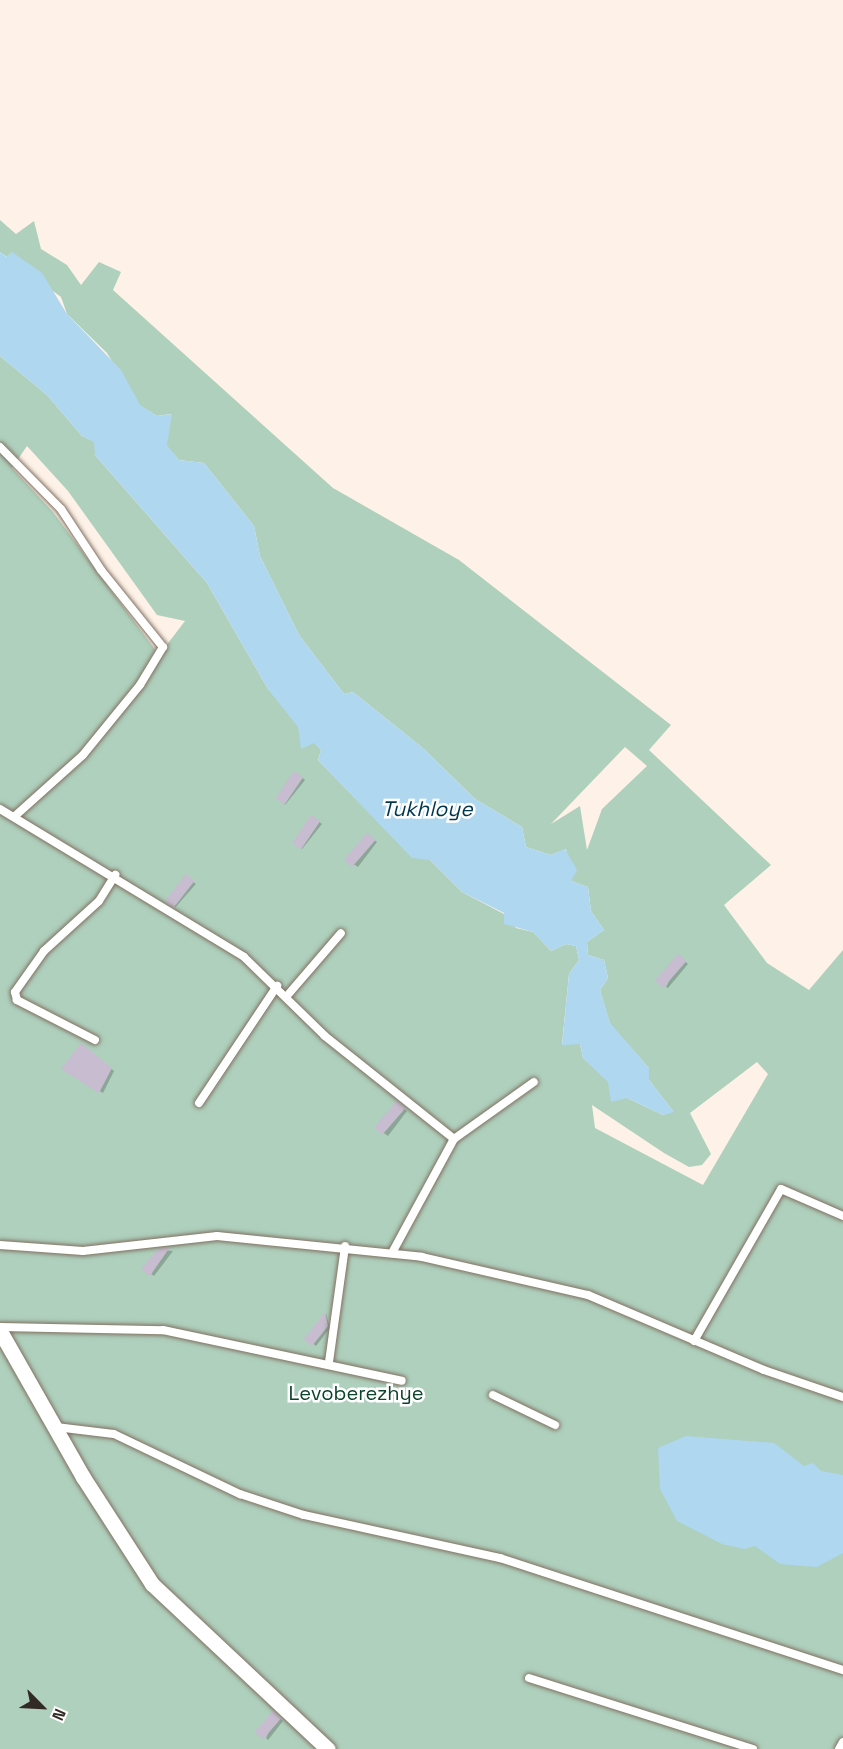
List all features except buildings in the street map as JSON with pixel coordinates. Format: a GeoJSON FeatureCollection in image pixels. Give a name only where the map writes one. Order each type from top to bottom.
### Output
{"type":"FeatureCollection","features":[{"type":"Feature","properties":{"kind":"street"},"geometry":{"type":"LineString","coordinates":[[0,1329],[54,1427],[152,1584],[328,1749]]}},
{"type":"Feature","properties":{"kind":"lane"},"geometry":{"type":"LineString","coordinates":[[0,447],[61,509],[101,570],[163,646],[140,685],[83,755],[15,816]]}},
{"type":"Feature","properties":{"kind":"lane"},"geometry":{"type":"LineString","coordinates":[[0,809],[115,875],[244,957],[277,986],[325,1036],[454,1139]]}},
{"type":"Feature","properties":{"kind":"lane"},"geometry":{"type":"LineString","coordinates":[[95,1040],[17,1000],[15,992],[44,951],[99,901],[115,875]]}},
{"type":"Feature","properties":{"kind":"lane"},"geometry":{"type":"LineString","coordinates":[[286,997],[341,933]]}},
{"type":"Feature","properties":{"kind":"lane"},"geometry":{"type":"LineString","coordinates":[[199,1103],[277,986]]}},
{"type":"Feature","properties":{"kind":"lane"},"geometry":{"type":"LineString","coordinates":[[392,1253],[454,1139],[534,1082]]}},
{"type":"Feature","properties":{"kind":"lane"},"geometry":{"type":"LineString","coordinates":[[694,1341],[781,1189],[843,1216]]}},
{"type":"Feature","properties":{"kind":"lane"},"geometry":{"type":"LineString","coordinates":[[0,1245],[83,1251],[217,1236],[345,1246],[392,1253],[525,1277],[588,1295],[694,1341],[843,1397]]}},
{"type":"Feature","properties":{"kind":"lane"},"geometry":{"type":"LineString","coordinates":[[329,1362],[345,1246]]}},
{"type":"Feature","properties":{"kind":"lane"},"geometry":{"type":"LineString","coordinates":[[0,1329],[163,1330],[329,1362],[402,1381]]}},
{"type":"Feature","properties":{"kind":"lane"},"geometry":{"type":"LineString","coordinates":[[493,1395],[555,1425]]}},
{"type":"Feature","properties":{"kind":"lane"},"geometry":{"type":"LineString","coordinates":[[54,1427],[114,1434],[240,1494],[304,1515],[500,1558],[843,1670]]}},
{"type":"Feature","properties":{"kind":"lane"},"geometry":{"type":"LineString","coordinates":[[529,1678],[753,1749]]}},
{"type":"Feature","properties":{"kind":"lane"},"geometry":{"type":"LineString","coordinates":[[839,1749],[843,1742]]}},
{"type":"Feature","properties":{"kind":"green space","name":"Levoberezhye"},"geometry":{"type":"Polygon","coordinates":[[[0,220],[16,234],[34,221],[41,249],[67,265],[81,285],[99,262],[121,272],[113,290],[333,488],[459,560],[671,725],[649,750],[771,865],[724,905],[767,963],[809,990],[843,950],[843,1749],[0,1749],[0,356],[47,395],[82,436],[95,442],[95,455],[207,583],[268,689],[321,750],[318,760],[386,830],[430,860],[462,892],[504,914],[516,928],[533,932],[551,951],[566,944],[576,946],[579,960],[569,974],[562,1044],[580,1044],[583,1058],[627,1098],[663,1115],[673,1111],[649,1080],[649,1068],[610,1024],[600,990],[608,978],[604,960],[588,955],[587,942],[604,930],[591,911],[588,887],[571,881],[566,849],[551,855],[526,847],[522,827],[475,799],[424,749],[353,692],[344,694],[299,635],[260,556],[254,526],[204,463],[179,460],[166,445],[171,414],[157,416],[139,405],[107,353],[67,314],[61,297],[0,252],[0,220]],[[27,446],[12,468],[53,512],[159,655],[185,621],[157,615],[68,491],[27,446]],[[625,747],[551,824],[580,806],[587,850],[602,809],[647,766],[625,747]],[[757,1062],[690,1113],[711,1154],[702,1165],[689,1167],[592,1105],[595,1128],[703,1185],[768,1074],[757,1062]]]}},
{"type":"Feature","properties":{"kind":"water","name":"Tukhloye"},"geometry":{"type":"Polygon","coordinates":[[[0,252],[6,257],[12,252],[42,273],[67,314],[121,370],[140,405],[157,416],[172,414],[167,445],[179,460],[204,463],[254,526],[260,556],[299,635],[344,694],[353,692],[424,749],[475,799],[522,827],[526,847],[551,855],[565,849],[577,870],[571,881],[588,887],[591,911],[604,930],[587,942],[588,955],[604,960],[608,978],[600,990],[610,1023],[649,1068],[649,1080],[674,1112],[663,1115],[627,1098],[611,1102],[608,1082],[583,1058],[580,1044],[562,1045],[569,974],[579,960],[576,946],[566,944],[551,951],[533,932],[504,924],[504,913],[462,892],[430,860],[412,858],[318,760],[321,750],[314,743],[301,749],[298,727],[268,689],[207,583],[95,455],[94,442],[82,436],[47,395],[0,356],[0,252]]]}},
{"type":"Feature","properties":{"kind":"water"},"geometry":{"type":"Polygon","coordinates":[[[686,1436],[774,1443],[804,1466],[813,1463],[821,1471],[843,1475],[843,1553],[817,1567],[780,1564],[755,1546],[744,1549],[722,1544],[677,1521],[660,1489],[658,1448],[686,1436]]]}}]}
